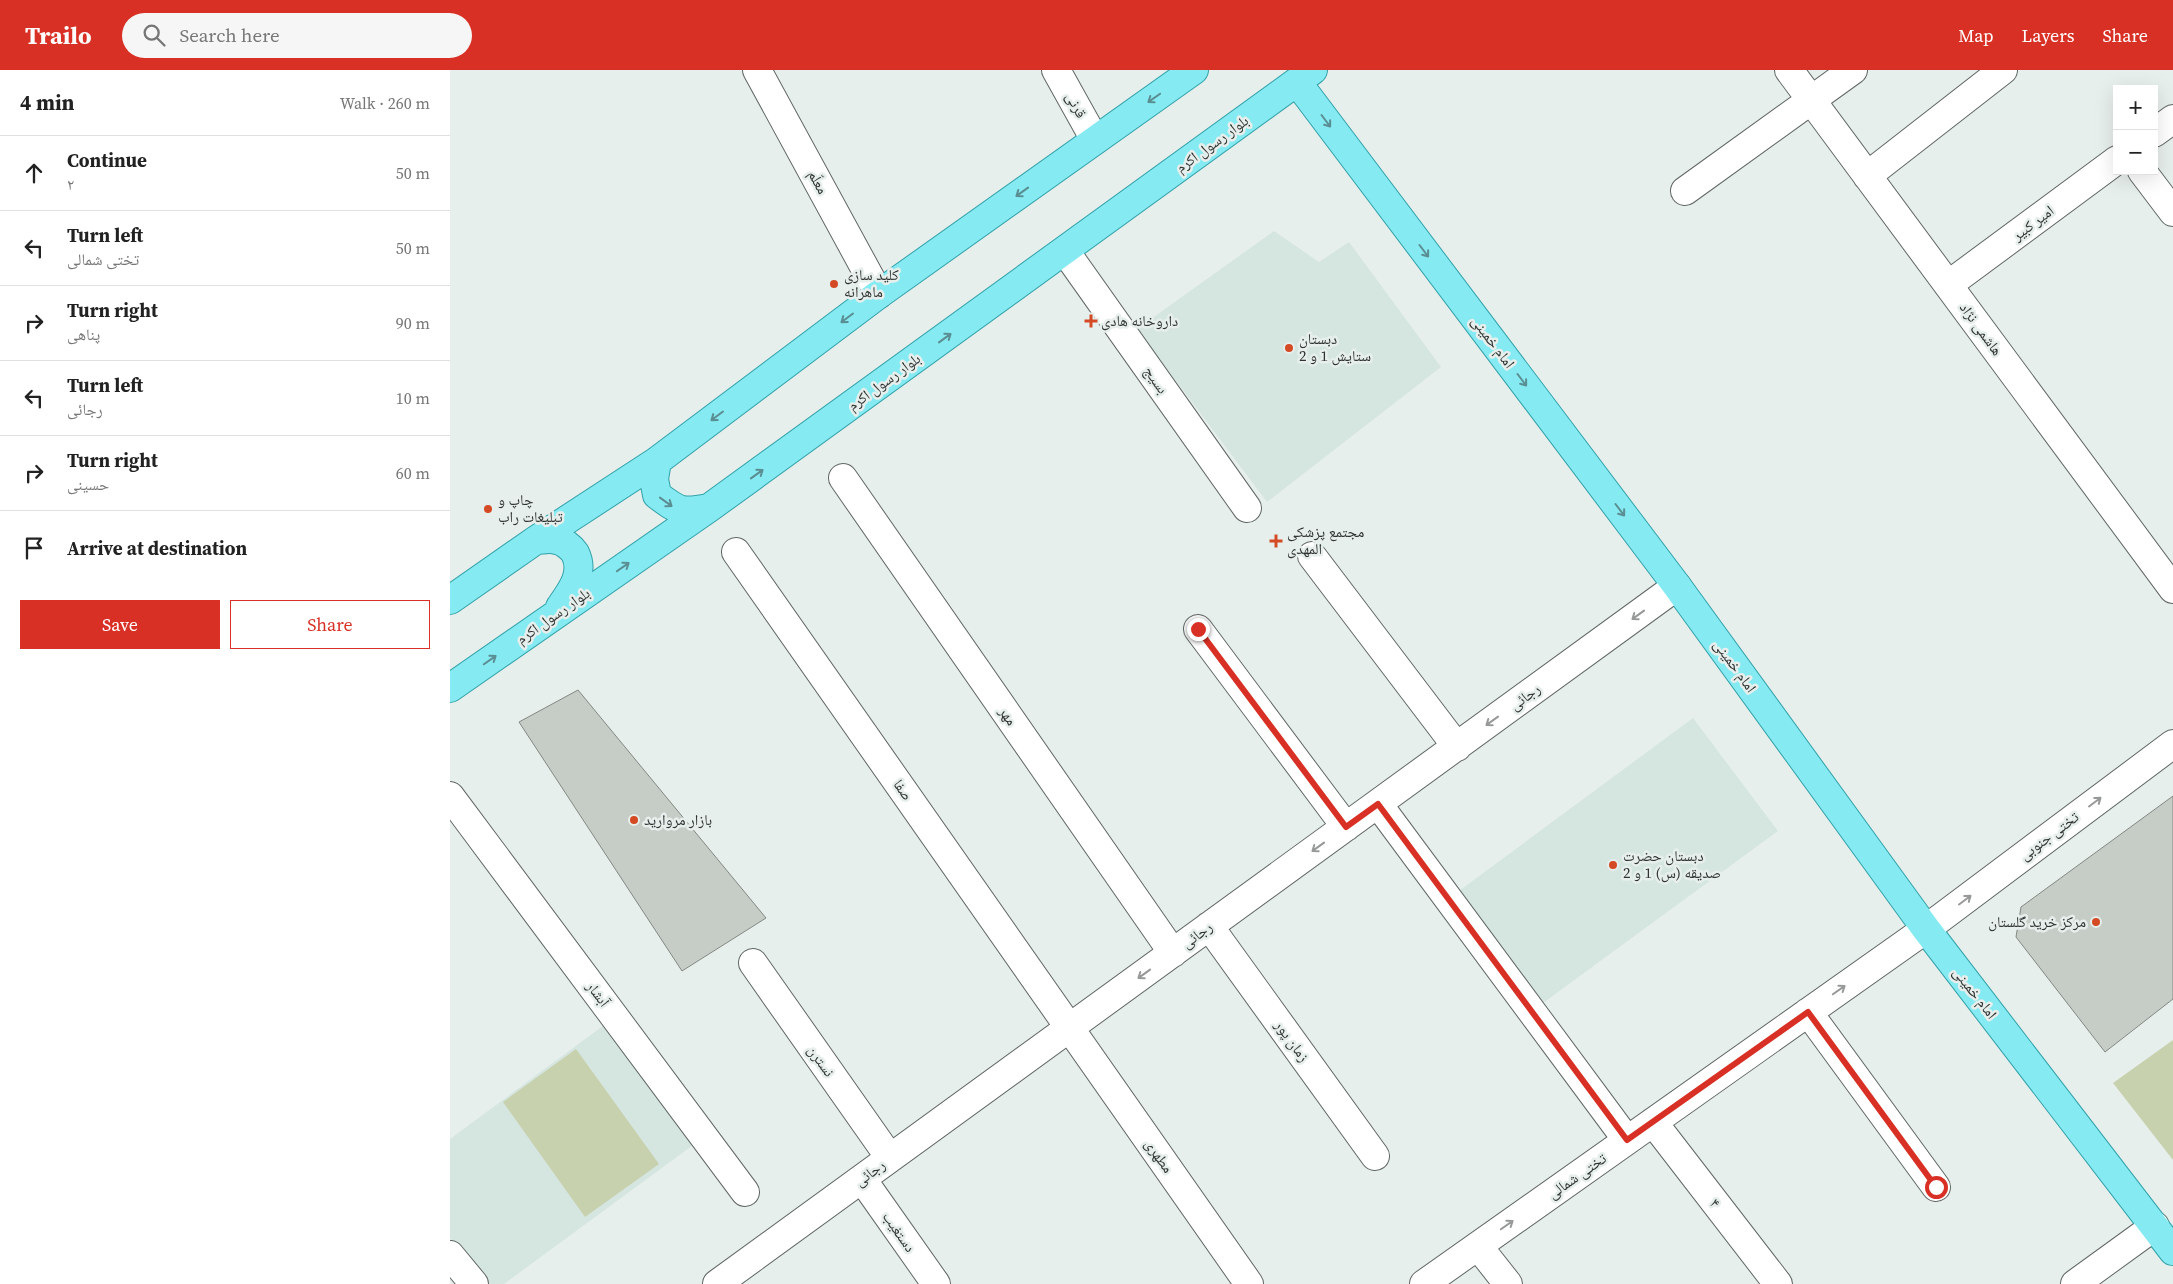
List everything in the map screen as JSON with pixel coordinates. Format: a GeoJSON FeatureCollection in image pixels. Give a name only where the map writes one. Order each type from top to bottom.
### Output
{"type":"FeatureCollection","features":[{"type":"Feature","properties":{"kind":"main road"},"geometry":{"type":"LineString","coordinates":[[450,600],[536,540],[657,461],[879,294],[1095,140],[1182,74]]}},
{"type":"Feature","properties":{"kind":"main road","name":"بلوار رسول اکرم"},"geometry":{"type":"LineString","coordinates":[[450,688],[709,508],[1305,76]]}},
{"type":"Feature","properties":{"kind":"main road","name":"امام خمینی"},"geometry":{"type":"LineString","coordinates":[[1305,76],[1926,929],[2173,1250]]}},
{"type":"Feature","properties":{"kind":"main road"},"geometry":{"type":"LineString","coordinates":[[657,461],[654,479],[657,495],[677,510],[694,511],[709,508]]}},
{"type":"Feature","properties":{"kind":"main road"},"geometry":{"type":"LineString","coordinates":[[536,540],[557,540],[572,548],[580,562],[579,574],[572,591],[555,614]]}},
{"type":"Feature","properties":{"kind":"street","name":"معلّم"},"geometry":{"type":"LineString","coordinates":[[757,70],[879,294]]}},
{"type":"Feature","properties":{"kind":"street","name":"قرنی"},"geometry":{"type":"LineString","coordinates":[[1056,70],[1095,140]]}},
{"type":"Feature","properties":{"kind":"street","name":"هاشمی نژاد"},"geometry":{"type":"LineString","coordinates":[[1789,70],[2173,589]]}},
{"type":"Feature","properties":{"kind":"street"},"geometry":{"type":"LineString","coordinates":[[1684,191],[1853,70]]}},
{"type":"Feature","properties":{"kind":"street"},"geometry":{"type":"LineString","coordinates":[[1867,176],[2003,70]]}},
{"type":"Feature","properties":{"kind":"street"},"geometry":{"type":"LineString","coordinates":[[2158,130],[2173,119]]}},
{"type":"Feature","properties":{"kind":"street","name":"امیر کبیر"},"geometry":{"type":"LineString","coordinates":[[1948,285],[2113,163]]}},
{"type":"Feature","properties":{"kind":"street"},"geometry":{"type":"LineString","coordinates":[[2145,175],[2173,212]]}},
{"type":"Feature","properties":{"kind":"street","name":"بسیج"},"geometry":{"type":"LineString","coordinates":[[1065,251],[1247,508]]}},
{"type":"Feature","properties":{"kind":"street","name":"مهر"},"geometry":{"type":"LineString","coordinates":[[843,478],[1173,953]]}},
{"type":"Feature","properties":{"kind":"street","name":"صفا"},"geometry":{"type":"LineString","coordinates":[[736,552],[1069,1028]]}},
{"type":"Feature","properties":{"kind":"street"},"geometry":{"type":"LineString","coordinates":[[1312,556],[1456,747]]}},
{"type":"Feature","properties":{"kind":"street","name":"رجائی"},"geometry":{"type":"LineString","coordinates":[[717,1284],[1677,586]]}},
{"type":"Feature","properties":{"kind":"street"},"geometry":{"type":"LineString","coordinates":[[1198,629],[1346,827]]}},
{"type":"Feature","properties":{"kind":"street","name":"تختی جنوبی"},"geometry":{"type":"LineString","coordinates":[[1926,929],[2173,744]]}},
{"type":"Feature","properties":{"kind":"street","name":"آبشار"},"geometry":{"type":"LineString","coordinates":[[450,796],[745,1192]]}},
{"type":"Feature","properties":{"kind":"street"},"geometry":{"type":"LineString","coordinates":[[1378,804],[1627,1140]]}},
{"type":"Feature","properties":{"kind":"street","name":"زمان پور"},"geometry":{"type":"LineString","coordinates":[[1209,926],[1374,1156]]}},
{"type":"Feature","properties":{"kind":"street","name":"تختی شمالی"},"geometry":{"type":"LineString","coordinates":[[1424,1284],[1926,929]]}},
{"type":"Feature","properties":{"kind":"street","name":"نسترن"},"geometry":{"type":"LineString","coordinates":[[753,963],[890,1158]]}},
{"type":"Feature","properties":{"kind":"street"},"geometry":{"type":"LineString","coordinates":[[1808,1012],[1936,1187]]}},
{"type":"Feature","properties":{"kind":"street","name":"مطهری"},"geometry":{"type":"LineString","coordinates":[[1069,1028],[1249,1284]]}},
{"type":"Feature","properties":{"kind":"street","name":"۴"},"geometry":{"type":"LineString","coordinates":[[1653,1122],[1778,1284]]}},
{"type":"Feature","properties":{"kind":"street","name":"دستغیب"},"geometry":{"type":"LineString","coordinates":[[862,1179],[936,1284]]}},
{"type":"Feature","properties":{"kind":"street"},"geometry":{"type":"LineString","coordinates":[[2075,1284],[2155,1226]]}},
{"type":"Feature","properties":{"kind":"street"},"geometry":{"type":"LineString","coordinates":[[1478,1246],[1508,1284]]}},
{"type":"Feature","properties":{"kind":"street"},"geometry":{"type":"LineString","coordinates":[[450,1255],[474,1284]]}},
{"type":"Feature","properties":{"kind":"shaded area","name":"دبستان ستایش 1 و 2"},"geometry":{"type":"Polygon","coordinates":[[[1274,231],[1319,262],[1349,242],[1441,367],[1267,502],[1137,329],[1274,231]]]}},
{"type":"Feature","properties":{"kind":"shaded area","name":"دبستان حضرت صدیقه (س) 1 و 2"},"geometry":{"type":"Polygon","coordinates":[[[1693,718],[1778,831],[1532,1011],[1448,899],[1693,718]]]}},
{"type":"Feature","properties":{"kind":"shaded area"},"geometry":{"type":"Polygon","coordinates":[[[615,1017],[704,1137],[504,1284],[489,1284],[450,1238],[450,1139],[615,1017]]]}},
{"type":"Feature","properties":{"kind":"green space"},"geometry":{"type":"Polygon","coordinates":[[[2173,1040],[2173,1160],[2113,1083],[2173,1040]]]}},
{"type":"Feature","properties":{"kind":"green space"},"geometry":{"type":"Polygon","coordinates":[[[576,1049],[659,1164],[585,1217],[503,1102],[576,1049]]]}},
{"type":"Feature","properties":{"kind":"building","name":"بازار مروارید"},"geometry":{"type":"Polygon","coordinates":[[[578,690],[766,918],[682,971],[519,722],[578,690]]]}},
{"type":"Feature","properties":{"kind":"building","name":"مرکز خرید گلستان"},"geometry":{"type":"Polygon","coordinates":[[[2173,796],[2173,999],[2105,1052],[2016,937],[2021,907],[2173,796]]]}},
{"type":"Feature","properties":{"kind":"place","name":"کلید سازی ماهرانه"},"geometry":{"type":"Point","coordinates":[834,284]}},
{"type":"Feature","properties":{"kind":"place","name":"داروخانه هادی"},"geometry":{"type":"Point","coordinates":[1091,321]}},
{"type":"Feature","properties":{"kind":"place","name":"دبستان ستایش 1 و 2"},"geometry":{"type":"Point","coordinates":[1289,348]}},
{"type":"Feature","properties":{"kind":"place","name":"چاپ و تبلیغات راب"},"geometry":{"type":"Point","coordinates":[488,509]}},
{"type":"Feature","properties":{"kind":"place","name":"مجتمع پزشکی المهدی"},"geometry":{"type":"Point","coordinates":[1276,541]}},
{"type":"Feature","properties":{"kind":"place","name":"بازار مروارید"},"geometry":{"type":"Point","coordinates":[634,820]}},
{"type":"Feature","properties":{"kind":"place","name":"دبستان حضرت صدیقه (س) 1 و 2"},"geometry":{"type":"Point","coordinates":[1613,865]}},
{"type":"Feature","properties":{"kind":"place","name":"مرکز خرید گلستان"},"geometry":{"type":"Point","coordinates":[2096,922]}},
{"type":"Feature","properties":{"kind":"route"},"geometry":{"type":"LineString","coordinates":[[1198,629],[1346,827],[1378,804],[1627,1140],[1808,1012],[1936,1187]]}}]}
